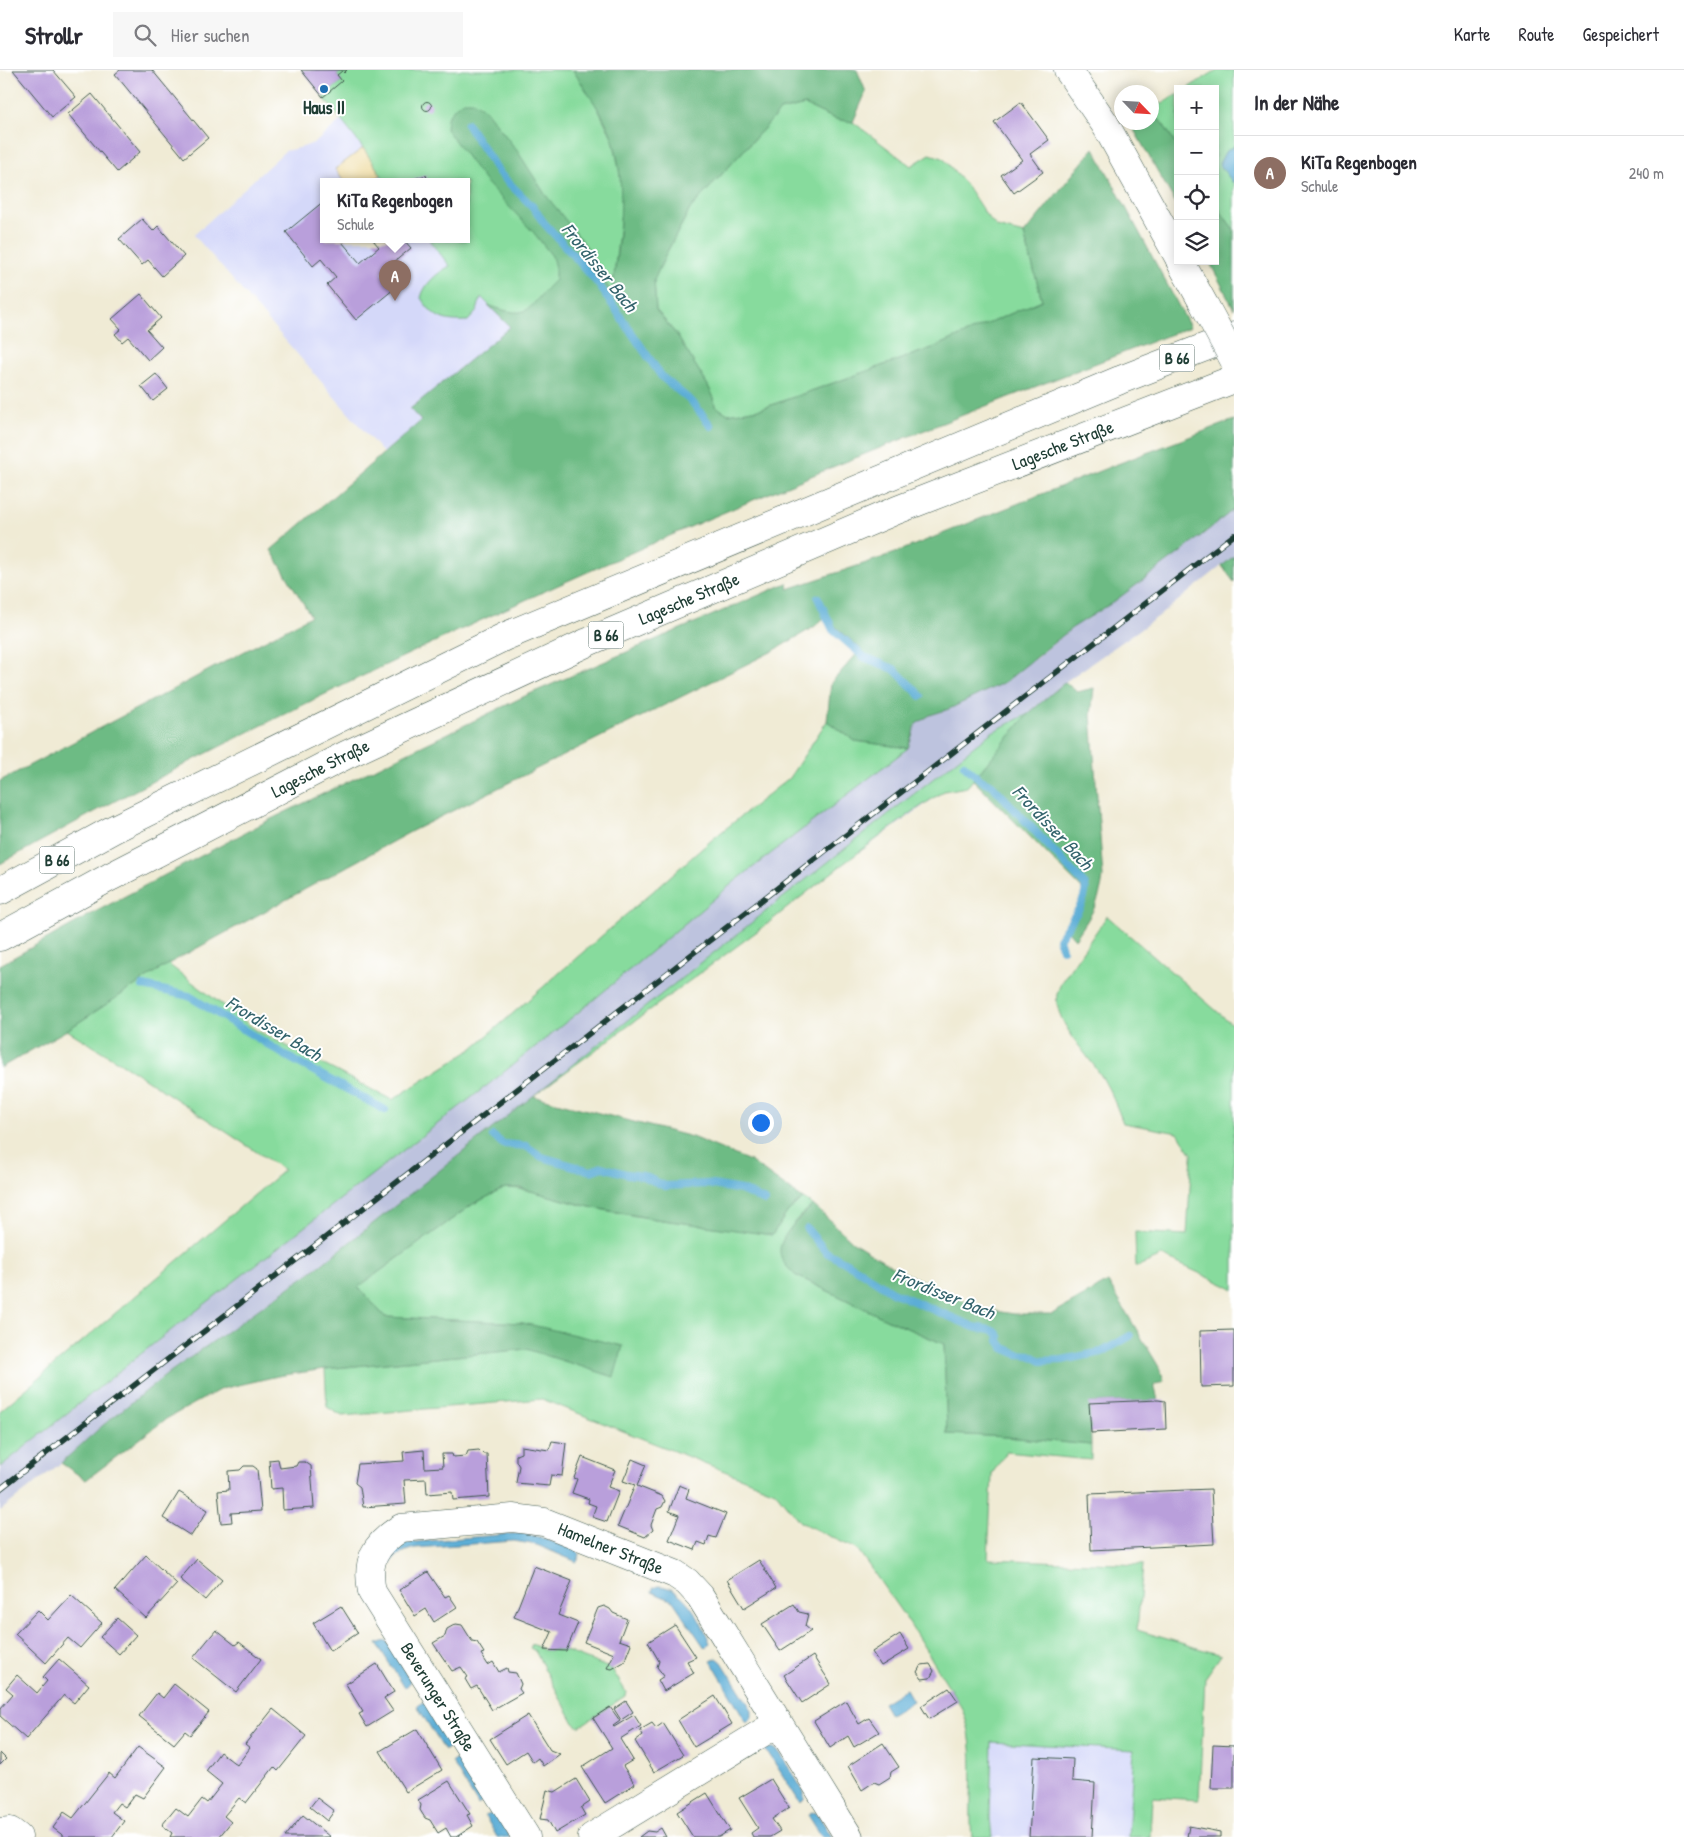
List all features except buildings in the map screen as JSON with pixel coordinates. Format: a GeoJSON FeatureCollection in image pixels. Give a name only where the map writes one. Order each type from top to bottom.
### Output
{"type":"FeatureCollection","features":[{"type":"Feature","properties":{"kind":"main road"},"geometry":{"type":"LineString","coordinates":[[1068,70],[1105,124],[1174,249]]}},
{"type":"Feature","properties":{"kind":"main road"},"geometry":{"type":"LineString","coordinates":[[1182,265],[1234,360]]}},
{"type":"Feature","properties":{"kind":"main road","name":"Lagesche Straße"},"geometry":{"type":"LineString","coordinates":[[0,891],[114,829],[506,636],[1120,380],[1234,336]]}},
{"type":"Feature","properties":{"kind":"main road","name":"Lagesche Straße"},"geometry":{"type":"LineString","coordinates":[[0,937],[110,877],[346,755],[588,642],[898,510],[1234,379]]}},
{"type":"Feature","properties":{"kind":"main road","name":"Hamelner Straße"},"geometry":{"type":"LineString","coordinates":[[375,1552],[386,1538],[401,1528],[526,1518],[544,1522],[675,1574],[687,1582],[700,1596],[848,1837]]}},
{"type":"Feature","properties":{"kind":"main road","name":"Beverunger Straße"},"geometry":{"type":"LineString","coordinates":[[375,1552],[369,1574],[372,1592],[526,1837]]}},
{"type":"Feature","properties":{"kind":"main road"},"geometry":{"type":"LineString","coordinates":[[592,1837],[778,1723]]}},
{"type":"Feature","properties":{"kind":"main road"},"geometry":{"type":"LineString","coordinates":[[0,1832],[10,1831],[18,1837]]}},
{"type":"Feature","properties":{"kind":"shaded area"},"geometry":{"type":"Polygon","coordinates":[[[349,116],[400,178],[320,178],[320,243],[468,243],[511,327],[410,409],[422,421],[383,453],[194,235],[285,151],[316,142],[340,121],[349,116]]]}},
{"type":"Feature","properties":{"kind":"shaded area"},"geometry":{"type":"Polygon","coordinates":[[[1234,509],[1234,556],[1159,616],[1065,682],[1028,714],[967,787],[944,791],[839,867],[767,924],[533,1096],[321,1265],[170,1372],[0,1511],[0,1467],[152,1345],[489,1084],[591,1002],[734,882],[908,748],[916,724],[930,715],[949,709],[1036,658],[1072,628],[1112,603],[1181,552],[1234,509]]]}},
{"type":"Feature","properties":{"kind":"shaded area"},"geometry":{"type":"Polygon","coordinates":[[[992,1742],[1134,1750],[1128,1837],[992,1837],[990,1819],[992,1742]]]}},
{"type":"Feature","properties":{"kind":"green space"},"geometry":{"type":"Polygon","coordinates":[[[347,70],[573,70],[594,101],[613,139],[621,179],[622,203],[612,294],[511,327],[481,297],[477,311],[468,321],[446,320],[435,315],[421,298],[425,288],[432,279],[450,266],[431,243],[470,243],[470,178],[383,178],[363,148],[323,97],[342,81],[337,75],[342,71],[344,73],[347,70]]]}},
{"type":"Feature","properties":{"kind":"green space"},"geometry":{"type":"Polygon","coordinates":[[[573,70],[857,70],[866,92],[853,122],[835,119],[805,105],[780,111],[690,209],[654,280],[656,310],[676,334],[707,384],[714,398],[715,406],[728,414],[760,409],[935,347],[1042,300],[1024,234],[1094,148],[1190,327],[846,462],[710,518],[560,584],[397,659],[237,738],[0,864],[0,781],[311,616],[271,550],[421,421],[410,409],[510,327],[488,305],[503,310],[522,312],[528,309],[555,280],[552,256],[534,233],[485,181],[446,129],[447,118],[455,107],[464,101],[473,101],[486,110],[518,152],[545,194],[590,251],[595,266],[612,293],[619,236],[621,197],[618,159],[610,131],[573,70]]]}},
{"type":"Feature","properties":{"kind":"green space"},"geometry":{"type":"Polygon","coordinates":[[[1217,70],[1234,70],[1234,146],[1225,152],[1231,181],[1234,184],[1234,230],[1219,209],[1219,85],[1193,85],[1217,70]]]}},
{"type":"Feature","properties":{"kind":"green space"},"geometry":{"type":"Polygon","coordinates":[[[1174,96],[1174,141],[1159,120],[1159,105],[1174,96]]]}},
{"type":"Feature","properties":{"kind":"green space"},"geometry":{"type":"Polygon","coordinates":[[[805,105],[835,119],[853,122],[911,166],[930,154],[943,158],[967,186],[986,215],[997,227],[1024,234],[1042,300],[935,347],[760,409],[728,414],[715,406],[714,398],[707,384],[676,334],[656,310],[654,280],[690,209],[780,111],[805,105]]]}},
{"type":"Feature","properties":{"kind":"green space"},"geometry":{"type":"Polygon","coordinates":[[[1159,120],[1174,141],[1174,200],[1134,130],[1159,130],[1159,120]]]}},
{"type":"Feature","properties":{"kind":"green space"},"geometry":{"type":"Polygon","coordinates":[[[1219,209],[1234,230],[1234,309],[1211,265],[1219,265],[1219,209]]]}},
{"type":"Feature","properties":{"kind":"green space"},"geometry":{"type":"Polygon","coordinates":[[[1234,420],[1234,509],[1181,552],[1112,603],[1072,628],[1005,682],[949,709],[930,715],[916,724],[908,748],[855,741],[827,721],[831,683],[861,649],[825,617],[814,627],[773,651],[412,831],[168,964],[67,1030],[0,1068],[0,965],[95,912],[269,820],[527,695],[787,583],[788,589],[887,556],[1112,466],[1234,420]]]}},
{"type":"Feature","properties":{"kind":"green space"},"geometry":{"type":"Polygon","coordinates":[[[1234,556],[1234,582],[1222,566],[1234,556]]]}},
{"type":"Feature","properties":{"kind":"green space"},"geometry":{"type":"Polygon","coordinates":[[[1065,682],[1077,692],[1094,688],[1091,715],[1103,877],[1094,910],[1075,939],[1068,931],[1082,902],[1084,891],[973,780],[1028,714],[1065,682]]]}},
{"type":"Feature","properties":{"kind":"green space"},"geometry":{"type":"Polygon","coordinates":[[[1028,714],[967,787],[944,791],[914,811],[767,924],[533,1096],[992,732],[1028,714]]]}},
{"type":"Feature","properties":{"kind":"green space"},"geometry":{"type":"Polygon","coordinates":[[[827,721],[855,741],[908,748],[734,882],[591,1002],[489,1084],[152,1345],[0,1467],[0,1411],[284,1170],[132,1070],[67,1030],[168,964],[256,1030],[392,1100],[472,1049],[714,838],[789,778],[827,721]]]}},
{"type":"Feature","properties":{"kind":"green space"},"geometry":{"type":"Polygon","coordinates":[[[1107,916],[1234,1026],[1234,1290],[1162,1256],[1136,1267],[1135,1232],[1187,1235],[1192,1154],[1178,1133],[1123,1123],[1102,1077],[1070,1033],[1060,1014],[1057,998],[1062,981],[1107,916]]]}},
{"type":"Feature","properties":{"kind":"green space"},"geometry":{"type":"Polygon","coordinates":[[[533,1096],[692,1137],[750,1161],[803,1199],[788,1211],[772,1235],[655,1219],[590,1207],[520,1188],[505,1188],[473,1204],[358,1287],[385,1317],[523,1323],[623,1346],[614,1377],[526,1349],[325,1369],[278,1376],[221,1389],[166,1419],[86,1480],[61,1463],[102,1426],[170,1372],[321,1265],[533,1096]]]}},
{"type":"Feature","properties":{"kind":"green space"},"geometry":{"type":"Polygon","coordinates":[[[505,1188],[527,1190],[590,1207],[635,1216],[772,1235],[788,1211],[803,1199],[813,1205],[798,1218],[790,1229],[795,1275],[888,1320],[944,1344],[947,1434],[1007,1437],[1091,1445],[1091,1460],[1006,1452],[992,1474],[988,1559],[1143,1565],[1137,1630],[1221,1655],[1205,1678],[1199,1800],[1152,1797],[1150,1837],[1128,1837],[1134,1750],[992,1742],[990,1819],[992,1837],[972,1837],[971,1750],[965,1717],[958,1701],[907,1620],[858,1550],[800,1522],[775,1491],[542,1399],[342,1416],[327,1407],[325,1369],[527,1349],[614,1376],[523,1323],[385,1317],[358,1287],[473,1204],[505,1188]]]}},
{"type":"Feature","properties":{"kind":"green space"},"geometry":{"type":"Polygon","coordinates":[[[813,1205],[853,1242],[895,1268],[982,1309],[1014,1314],[1052,1314],[1108,1282],[1159,1367],[1164,1381],[1154,1385],[1158,1400],[1090,1403],[1091,1445],[1007,1437],[947,1434],[944,1344],[888,1320],[795,1275],[784,1262],[780,1252],[783,1239],[792,1226],[813,1205]]]}},
{"type":"Feature","properties":{"kind":"green space"},"geometry":{"type":"Polygon","coordinates":[[[532,1644],[544,1650],[566,1651],[612,1669],[626,1692],[625,1696],[579,1727],[574,1723],[535,1651],[530,1648],[532,1644]]]}},
{"type":"Feature","properties":{"kind":"sand"},"geometry":{"type":"Polygon","coordinates":[[[363,148],[381,175],[377,178],[341,178],[335,169],[363,148]]]}},
{"type":"Feature","properties":{"kind":"water"},"geometry":{"type":"Polygon","coordinates":[[[1234,146],[1234,184],[1219,164],[1225,152],[1234,146]]]}},
{"type":"Feature","properties":{"kind":"water"},"geometry":{"type":"Polygon","coordinates":[[[521,1533],[539,1537],[578,1551],[580,1555],[577,1562],[537,1545],[514,1541],[415,1548],[404,1552],[391,1562],[385,1578],[383,1573],[382,1567],[390,1553],[404,1543],[521,1533]]]}},
{"type":"Feature","properties":{"kind":"water"},"geometry":{"type":"Polygon","coordinates":[[[658,1586],[676,1592],[691,1607],[710,1643],[705,1648],[673,1601],[652,1592],[653,1588],[658,1586]]]}},
{"type":"Feature","properties":{"kind":"water"},"geometry":{"type":"Polygon","coordinates":[[[387,1641],[410,1679],[409,1684],[405,1688],[377,1644],[387,1641]]]}},
{"type":"Feature","properties":{"kind":"water"},"geometry":{"type":"Polygon","coordinates":[[[717,1658],[722,1662],[752,1710],[752,1717],[747,1723],[711,1661],[717,1658]]]}},
{"type":"Feature","properties":{"kind":"water"},"geometry":{"type":"Polygon","coordinates":[[[906,1689],[913,1701],[890,1715],[883,1703],[906,1689]]]}},
{"type":"Feature","properties":{"kind":"water"},"geometry":{"type":"Polygon","coordinates":[[[423,1702],[428,1706],[451,1744],[445,1751],[417,1706],[423,1702]]]}},
{"type":"Feature","properties":{"kind":"water"},"geometry":{"type":"Polygon","coordinates":[[[762,1748],[774,1748],[780,1753],[804,1792],[804,1799],[800,1803],[771,1757],[762,1748]]]}},
{"type":"Feature","properties":{"kind":"water"},"geometry":{"type":"Polygon","coordinates":[[[460,1757],[486,1799],[478,1805],[452,1762],[460,1757]]]}},
{"type":"Feature","properties":{"kind":"water"},"geometry":{"type":"Polygon","coordinates":[[[812,1812],[817,1813],[832,1837],[822,1837],[808,1815],[812,1812]]]}},
{"type":"Feature","properties":{"kind":"water"},"geometry":{"type":"Polygon","coordinates":[[[491,1814],[498,1817],[510,1837],[497,1837],[485,1816],[491,1814]]]}},
{"type":"Feature","properties":{"kind":"waterway","name":"Frordisser Bach"},"geometry":{"type":"LineString","coordinates":[[467,124],[500,174],[533,207],[544,223],[599,285],[662,377],[692,402],[711,426]]}},
{"type":"Feature","properties":{"kind":"waterway","name":"Frordisser Bach"},"geometry":{"type":"LineString","coordinates":[[818,598],[833,630],[864,657],[894,669],[921,696]]}},
{"type":"Feature","properties":{"kind":"waterway","name":"Frordisser Bach"},"geometry":{"type":"LineString","coordinates":[[964,765],[981,780],[992,785],[1085,885],[1084,898],[1081,905],[1059,939],[1062,949]]}},
{"type":"Feature","properties":{"kind":"waterway","name":"Frordisser Bach"},"geometry":{"type":"LineString","coordinates":[[143,986],[189,996],[288,1057],[385,1110]]}},
{"type":"Feature","properties":{"kind":"waterway","name":"Frordisser Bach"},"geometry":{"type":"LineString","coordinates":[[493,1136],[503,1144],[526,1146],[542,1157],[591,1171],[602,1167],[643,1176],[665,1186],[707,1184],[741,1190],[765,1201]]}},
{"type":"Feature","properties":{"kind":"waterway","name":"Frordisser Bach"},"geometry":{"type":"LineString","coordinates":[[807,1229],[826,1252],[859,1270],[892,1292],[974,1327],[995,1331],[1004,1348],[1018,1354],[1030,1355],[1041,1361],[1062,1360],[1102,1352],[1130,1336]]}},
{"type":"Feature","properties":{"kind":"railway"},"geometry":{"type":"LineString","coordinates":[[0,1489],[1234,535]]}},
{"type":"Feature","properties":{"kind":"place","name":"Haus II"},"geometry":{"type":"Point","coordinates":[324,89]}},
{"type":"Feature","properties":{"kind":"place","name":"KiTa Regenbogen"},"geometry":{"type":"Point","coordinates":[395,301]}}]}
